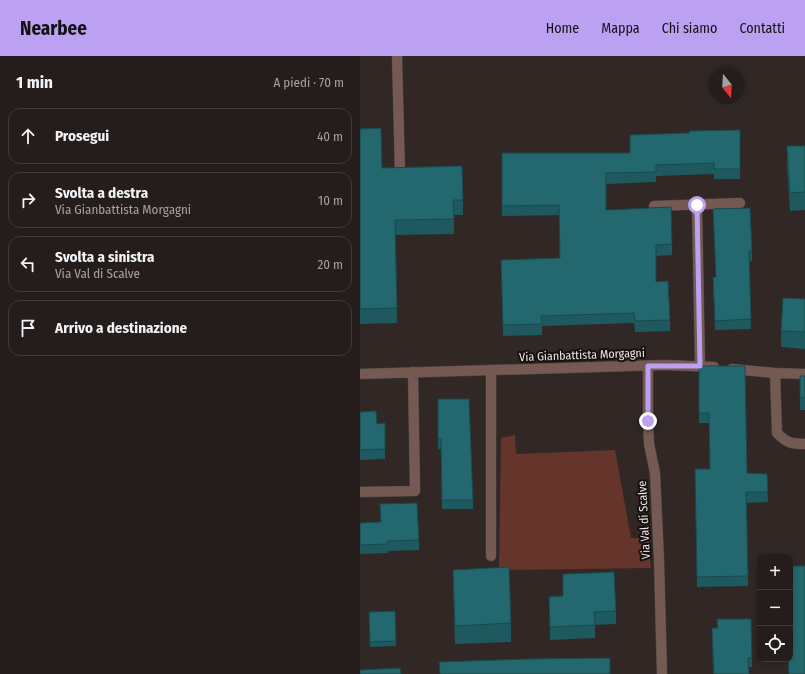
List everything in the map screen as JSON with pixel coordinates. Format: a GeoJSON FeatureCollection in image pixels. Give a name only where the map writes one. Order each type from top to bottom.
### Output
{"type":"FeatureCollection","features":[{"type":"Feature","properties":{"kind":"street"},"geometry":{"type":"LineString","coordinates":[[397,56],[400,173]]}},
{"type":"Feature","properties":{"kind":"street"},"geometry":{"type":"LineString","coordinates":[[654,206],[740,203]]}},
{"type":"Feature","properties":{"kind":"street"},"geometry":{"type":"LineString","coordinates":[[697,205],[700,366]]}},
{"type":"Feature","properties":{"kind":"street","name":"Via Gianbattista Morgagni"},"geometry":{"type":"LineString","coordinates":[[360,374],[648,366],[700,366],[775,373],[805,374]]}},
{"type":"Feature","properties":{"kind":"street","name":"Via Val di Scalve"},"geometry":{"type":"LineString","coordinates":[[648,366],[649,444],[655,473],[662,674]]}},
{"type":"Feature","properties":{"kind":"street"},"geometry":{"type":"LineString","coordinates":[[491,370],[491,556]]}},
{"type":"Feature","properties":{"kind":"street"},"geometry":{"type":"LineString","coordinates":[[360,492],[414,491],[413,372]]}},
{"type":"Feature","properties":{"kind":"street"},"geometry":{"type":"LineString","coordinates":[[775,373],[777,433],[784,441],[796,444],[805,444]]}},
{"type":"Feature","properties":{"kind":"shaded area"},"geometry":{"type":"Polygon","coordinates":[[[515,435],[516,454],[615,450],[631,538],[648,538],[651,568],[499,570],[501,438],[515,435]]]}},
{"type":"Feature","properties":{"kind":"building"},"geometry":{"type":"Polygon","coordinates":[[[381,128],[382,168],[462,166],[463,200],[453,200],[454,219],[395,220],[397,308],[360,309],[360,129],[381,128]]]}},
{"type":"Feature","properties":{"kind":"building"},"geometry":{"type":"Polygon","coordinates":[[[740,130],[740,169],[714,169],[714,163],[656,165],[656,172],[606,173],[606,210],[671,207],[672,244],[656,245],[656,282],[668,281],[670,320],[635,321],[634,313],[541,316],[542,324],[503,325],[501,260],[560,258],[559,205],[502,206],[502,153],[630,153],[630,135],[689,133],[689,131],[740,130]]]}},
{"type":"Feature","properties":{"kind":"building"},"geometry":{"type":"Polygon","coordinates":[[[787,146],[805,146],[805,192],[790,193],[787,146]]]}},
{"type":"Feature","properties":{"kind":"building"},"geometry":{"type":"Polygon","coordinates":[[[750,208],[752,251],[749,251],[751,319],[715,321],[713,277],[716,277],[713,209],[750,208]]]}},
{"type":"Feature","properties":{"kind":"building"},"geometry":{"type":"Polygon","coordinates":[[[783,298],[805,299],[805,332],[781,331],[783,298]]]}},
{"type":"Feature","properties":{"kind":"building"},"geometry":{"type":"Polygon","coordinates":[[[699,366],[745,366],[747,473],[767,474],[768,492],[746,492],[748,576],[697,577],[695,469],[710,469],[709,413],[699,413],[699,366]]]}},
{"type":"Feature","properties":{"kind":"building"},"geometry":{"type":"Polygon","coordinates":[[[800,376],[805,376],[805,398],[800,398],[800,376]]]}},
{"type":"Feature","properties":{"kind":"building"},"geometry":{"type":"Polygon","coordinates":[[[438,399],[469,399],[473,500],[442,500],[441,439],[438,440],[438,399]]]}},
{"type":"Feature","properties":{"kind":"building"},"geometry":{"type":"Polygon","coordinates":[[[376,411],[377,424],[385,423],[385,449],[360,450],[360,412],[376,411]]]}},
{"type":"Feature","properties":{"kind":"building"},"geometry":{"type":"Polygon","coordinates":[[[417,503],[419,540],[388,541],[388,544],[360,545],[360,523],[381,522],[380,504],[417,503]]]}},
{"type":"Feature","properties":{"kind":"building"},"geometry":{"type":"Polygon","coordinates":[[[793,566],[805,566],[805,674],[789,674],[788,662],[793,662],[793,566]]]}},
{"type":"Feature","properties":{"kind":"building"},"geometry":{"type":"Polygon","coordinates":[[[509,567],[511,623],[455,626],[453,570],[509,567]]]}},
{"type":"Feature","properties":{"kind":"building"},"geometry":{"type":"Polygon","coordinates":[[[614,572],[616,611],[594,612],[595,625],[550,627],[549,597],[563,596],[563,574],[614,572]]]}},
{"type":"Feature","properties":{"kind":"building"},"geometry":{"type":"Polygon","coordinates":[[[395,611],[396,641],[370,642],[369,612],[395,611]]]}},
{"type":"Feature","properties":{"kind":"building"},"geometry":{"type":"Polygon","coordinates":[[[717,619],[751,619],[752,658],[748,658],[749,674],[714,674],[712,628],[718,628],[717,619]]]}},
{"type":"Feature","properties":{"kind":"building"},"geometry":{"type":"Polygon","coordinates":[[[610,658],[610,674],[440,674],[439,662],[528,659],[610,658]]]}},
{"type":"Feature","properties":{"kind":"building"},"geometry":{"type":"Polygon","coordinates":[[[400,668],[401,674],[360,674],[360,670],[400,668]]]}},
{"type":"Feature","properties":{"kind":"route"},"geometry":{"type":"LineString","coordinates":[[648,421],[648,366],[700,366],[697,205]]}}]}
